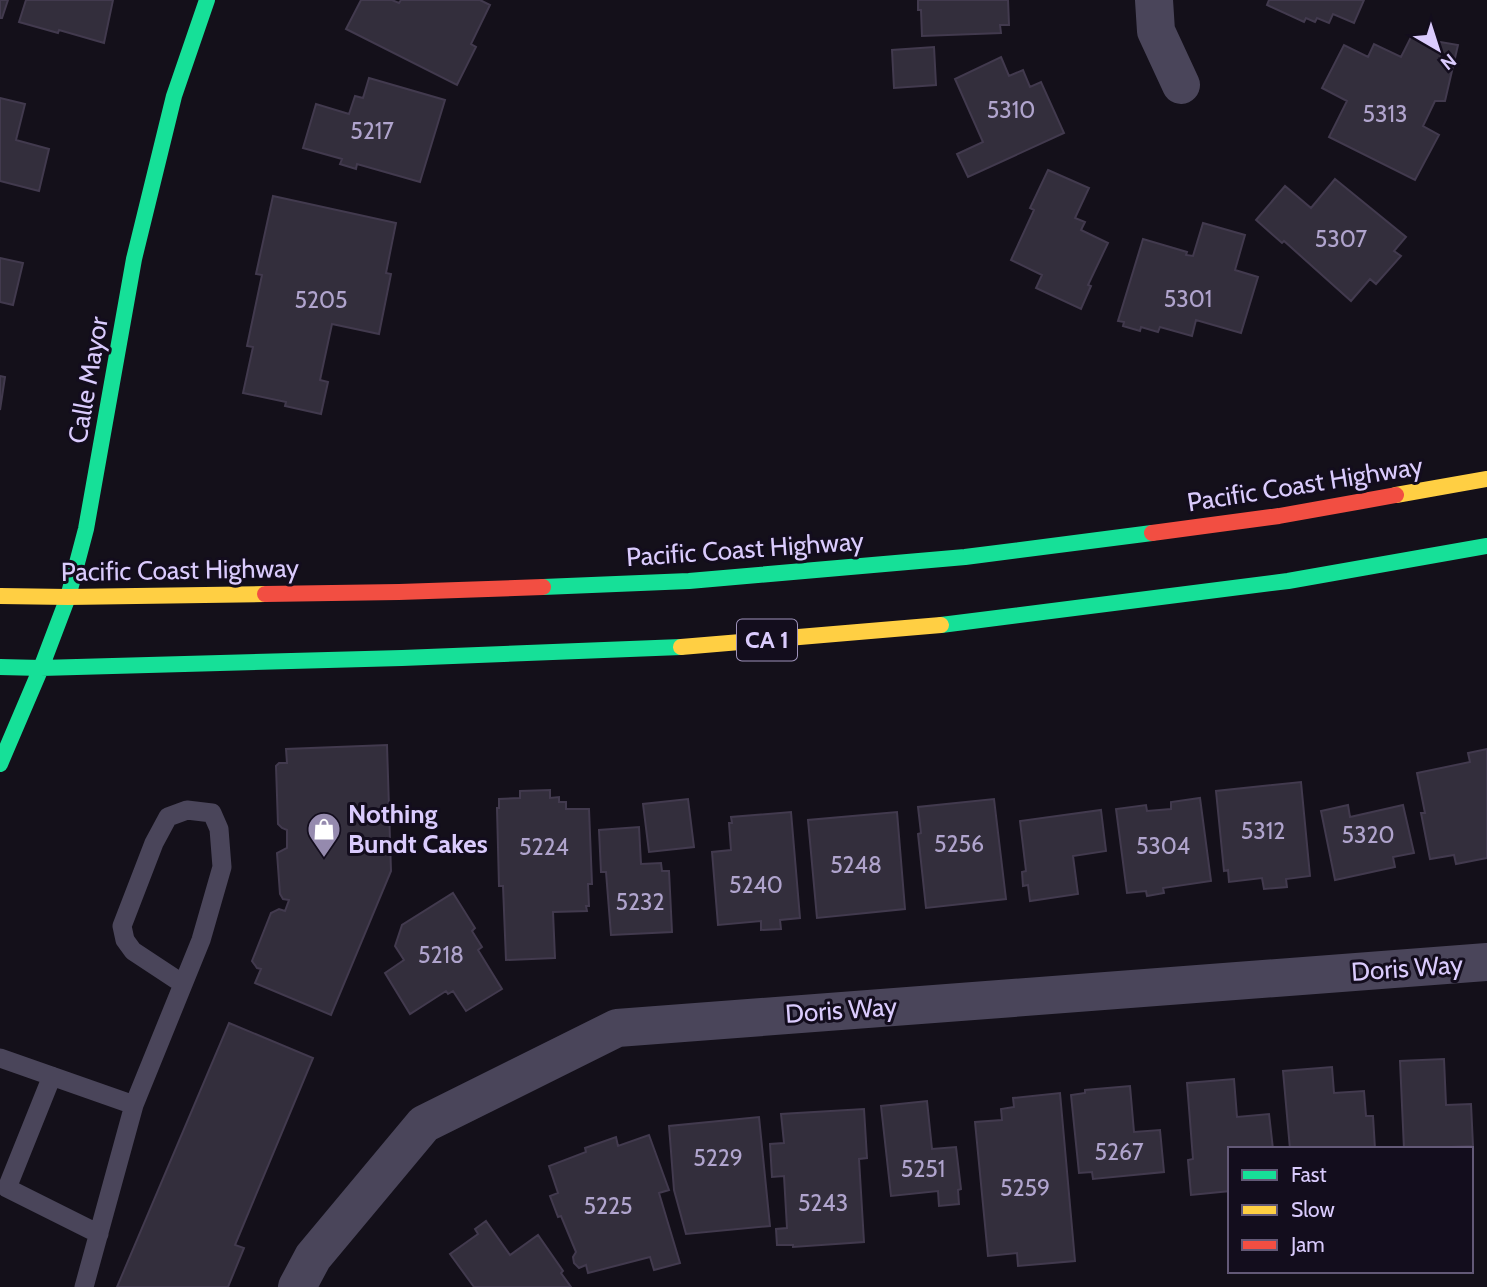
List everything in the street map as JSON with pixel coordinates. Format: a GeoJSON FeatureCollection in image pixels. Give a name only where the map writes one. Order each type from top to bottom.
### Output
{"type":"FeatureCollection","features":[{"type":"Feature","properties":{"kind":"main road","name":"Calle Mayor"},"geometry":{"type":"LineString","coordinates":[[0,764],[68,597],[86,529],[134,258],[174,96],[207,0]]}},
{"type":"Feature","properties":{"kind":"main road","name":"Pacific Coast Highway"},"geometry":{"type":"LineString","coordinates":[[0,596],[399,592],[689,581],[965,557],[1279,516],[1487,479]]}},
{"type":"Feature","properties":{"kind":"main road","name":"CA 1"},"geometry":{"type":"LineString","coordinates":[[0,667],[402,658],[706,646],[986,621],[1288,581],[1487,546]]}},
{"type":"Feature","properties":{"kind":"street"},"geometry":{"type":"LineString","coordinates":[[1154,0],[1156,31],[1181,85]]}},
{"type":"Feature","properties":{"kind":"street","name":"Doris Way"},"geometry":{"type":"LineString","coordinates":[[297,1287],[313,1257],[424,1124],[617,1028],[1487,962]]}},
{"type":"Feature","properties":{"kind":"lane"},"geometry":{"type":"LineString","coordinates":[[85,1287],[134,1105],[201,940],[222,867],[219,828],[212,813],[187,810],[168,817],[154,843],[122,926],[125,940],[133,951],[183,984]]}},
{"type":"Feature","properties":{"kind":"lane"},"geometry":{"type":"LineString","coordinates":[[0,1058],[134,1105]]}},
{"type":"Feature","properties":{"kind":"lane"},"geometry":{"type":"LineString","coordinates":[[52,1076],[7,1188],[99,1234]]}},
{"type":"Feature","properties":{"kind":"building"},"geometry":{"type":"Polygon","coordinates":[[[0,0],[8,0],[2,18],[0,18],[0,0]]]}},
{"type":"Feature","properties":{"kind":"building"},"geometry":{"type":"Polygon","coordinates":[[[26,0],[113,0],[104,43],[19,22],[26,0]]]}},
{"type":"Feature","properties":{"kind":"building"},"geometry":{"type":"Polygon","coordinates":[[[361,0],[392,0],[399,3],[401,0],[480,0],[490,5],[471,44],[476,47],[457,85],[346,29],[361,0]]]}},
{"type":"Feature","properties":{"kind":"building"},"geometry":{"type":"Polygon","coordinates":[[[918,0],[1008,0],[1009,25],[1000,25],[1001,33],[922,36],[918,0]]]}},
{"type":"Feature","properties":{"kind":"building"},"geometry":{"type":"Polygon","coordinates":[[[1269,0],[1364,0],[1354,23],[1333,14],[1329,23],[1317,18],[1315,22],[1306,18],[1304,22],[1267,5],[1269,0]]]}},
{"type":"Feature","properties":{"kind":"building"},"geometry":{"type":"Polygon","coordinates":[[[1411,37],[1458,45],[1445,101],[1435,101],[1423,126],[1439,135],[1415,180],[1329,137],[1347,101],[1322,88],[1344,45],[1368,57],[1374,44],[1401,57],[1411,37]]]}},
{"type":"Feature","properties":{"kind":"building"},"geometry":{"type":"Polygon","coordinates":[[[934,47],[936,85],[894,88],[892,50],[934,47]]]}},
{"type":"Feature","properties":{"kind":"building"},"geometry":{"type":"Polygon","coordinates":[[[1001,57],[1009,76],[1023,70],[1030,87],[1041,82],[1064,133],[968,177],[957,154],[983,142],[955,79],[1001,57]]]}},
{"type":"Feature","properties":{"kind":"building"},"geometry":{"type":"Polygon","coordinates":[[[369,78],[445,100],[420,182],[357,164],[356,169],[340,164],[342,159],[303,148],[316,104],[349,114],[355,96],[363,98],[369,78]]]}},
{"type":"Feature","properties":{"kind":"building"},"geometry":{"type":"Polygon","coordinates":[[[0,98],[25,104],[16,140],[49,149],[39,191],[0,181],[0,98]]]}},
{"type":"Feature","properties":{"kind":"building"},"geometry":{"type":"Polygon","coordinates":[[[1048,170],[1089,188],[1075,218],[1085,222],[1081,230],[1108,243],[1088,285],[1091,286],[1081,309],[1036,288],[1042,275],[1011,260],[1034,210],[1030,208],[1048,170]]]}},
{"type":"Feature","properties":{"kind":"building"},"geometry":{"type":"Polygon","coordinates":[[[1335,179],[1406,237],[1394,251],[1401,256],[1376,284],[1370,279],[1351,301],[1284,241],[1282,243],[1256,220],[1285,186],[1311,208],[1335,179]]]}},
{"type":"Feature","properties":{"kind":"building"},"geometry":{"type":"Polygon","coordinates":[[[273,196],[396,223],[386,273],[391,274],[379,334],[332,324],[320,380],[328,382],[321,414],[285,406],[286,402],[243,393],[253,347],[247,346],[262,275],[256,274],[273,196]]]}},
{"type":"Feature","properties":{"kind":"building"},"geometry":{"type":"Polygon","coordinates":[[[1203,223],[1245,235],[1235,270],[1258,277],[1241,333],[1196,320],[1192,336],[1160,327],[1158,332],[1123,326],[1124,322],[1118,321],[1143,239],[1193,256],[1203,223]]]}},
{"type":"Feature","properties":{"kind":"building"},"geometry":{"type":"Polygon","coordinates":[[[0,258],[23,263],[13,305],[0,302],[0,258]]]}},
{"type":"Feature","properties":{"kind":"building"},"geometry":{"type":"Polygon","coordinates":[[[0,376],[5,377],[0,410],[0,376]]]}},
{"type":"Feature","properties":{"kind":"building"},"geometry":{"type":"Polygon","coordinates":[[[387,745],[391,871],[331,1015],[255,983],[261,969],[252,961],[271,913],[279,909],[285,911],[289,900],[283,899],[280,894],[277,853],[287,848],[287,830],[278,824],[276,766],[279,763],[287,763],[286,749],[387,745]]]}},
{"type":"Feature","properties":{"kind":"building"},"geometry":{"type":"Polygon","coordinates":[[[1487,749],[1487,858],[1456,864],[1454,855],[1430,859],[1417,773],[1470,762],[1468,753],[1487,749]]]}},
{"type":"Feature","properties":{"kind":"building"},"geometry":{"type":"Polygon","coordinates":[[[1301,782],[1310,876],[1286,879],[1287,887],[1264,889],[1262,878],[1229,882],[1228,870],[1224,871],[1216,791],[1301,782]]]}},
{"type":"Feature","properties":{"kind":"building"},"geometry":{"type":"Polygon","coordinates":[[[550,790],[550,798],[559,797],[559,802],[566,802],[566,809],[589,809],[592,884],[588,884],[589,906],[586,906],[587,911],[553,912],[555,958],[506,960],[503,886],[499,886],[499,799],[520,798],[520,791],[550,790]]]}},
{"type":"Feature","properties":{"kind":"building"},"geometry":{"type":"Polygon","coordinates":[[[1200,798],[1211,881],[1163,888],[1164,893],[1147,896],[1146,891],[1127,893],[1116,809],[1146,805],[1147,811],[1171,809],[1171,802],[1200,798]]]}},
{"type":"Feature","properties":{"kind":"building"},"geometry":{"type":"Polygon","coordinates":[[[688,799],[694,847],[649,852],[643,804],[688,799]]]}},
{"type":"Feature","properties":{"kind":"building"},"geometry":{"type":"Polygon","coordinates":[[[994,799],[1006,899],[926,908],[918,834],[921,833],[918,807],[994,799]]]}},
{"type":"Feature","properties":{"kind":"building"},"geometry":{"type":"Polygon","coordinates":[[[1348,805],[1350,817],[1403,805],[1414,853],[1393,857],[1395,867],[1335,880],[1321,811],[1348,805]]]}},
{"type":"Feature","properties":{"kind":"building"},"geometry":{"type":"Polygon","coordinates":[[[1101,810],[1106,851],[1073,856],[1078,894],[1030,901],[1028,885],[1023,886],[1022,872],[1026,871],[1020,821],[1101,810]]]}},
{"type":"Feature","properties":{"kind":"building"},"geometry":{"type":"Polygon","coordinates":[[[791,812],[800,918],[780,920],[781,929],[761,930],[761,921],[718,925],[712,852],[731,850],[731,817],[791,812]]]}},
{"type":"Feature","properties":{"kind":"building"},"geometry":{"type":"Polygon","coordinates":[[[897,812],[905,909],[817,918],[808,820],[897,812]]]}},
{"type":"Feature","properties":{"kind":"building"},"geometry":{"type":"Polygon","coordinates":[[[639,827],[641,864],[661,863],[662,871],[669,871],[672,932],[611,935],[606,872],[601,872],[599,830],[639,827]]]}},
{"type":"Feature","properties":{"kind":"building"},"geometry":{"type":"Polygon","coordinates":[[[453,893],[475,928],[472,931],[482,947],[478,950],[502,989],[466,1011],[453,991],[448,994],[446,991],[410,1014],[385,973],[404,960],[395,946],[402,925],[453,893]]]}},
{"type":"Feature","properties":{"kind":"building"},"geometry":{"type":"Polygon","coordinates":[[[229,1023],[313,1058],[235,1245],[244,1248],[228,1287],[117,1287],[229,1023]]]}},
{"type":"Feature","properties":{"kind":"building"},"geometry":{"type":"Polygon","coordinates":[[[1444,1059],[1446,1105],[1471,1104],[1473,1146],[1404,1147],[1400,1061],[1444,1059]]]}},
{"type":"Feature","properties":{"kind":"building"},"geometry":{"type":"Polygon","coordinates":[[[1332,1067],[1334,1093],[1364,1091],[1366,1116],[1373,1116],[1375,1147],[1290,1147],[1283,1071],[1332,1067]]]}},
{"type":"Feature","properties":{"kind":"building"},"geometry":{"type":"Polygon","coordinates":[[[1234,1079],[1237,1117],[1269,1114],[1273,1147],[1228,1147],[1228,1191],[1191,1195],[1188,1160],[1193,1159],[1187,1083],[1234,1079]]]}},
{"type":"Feature","properties":{"kind":"building"},"geometry":{"type":"Polygon","coordinates":[[[1130,1086],[1134,1132],[1160,1130],[1164,1172],[1093,1179],[1092,1172],[1079,1173],[1071,1095],[1085,1093],[1085,1090],[1130,1086]]]}},
{"type":"Feature","properties":{"kind":"building"},"geometry":{"type":"Polygon","coordinates":[[[1060,1093],[1075,1261],[1018,1266],[1017,1253],[988,1256],[975,1122],[1002,1120],[1001,1109],[1014,1107],[1013,1098],[1060,1093]]]}},
{"type":"Feature","properties":{"kind":"building"},"geometry":{"type":"Polygon","coordinates":[[[927,1101],[932,1149],[956,1147],[961,1189],[958,1190],[959,1204],[939,1206],[938,1191],[891,1196],[881,1106],[927,1101]]]}},
{"type":"Feature","properties":{"kind":"building"},"geometry":{"type":"Polygon","coordinates":[[[864,1109],[867,1158],[859,1159],[864,1242],[793,1247],[777,1245],[776,1229],[787,1228],[784,1176],[772,1177],[770,1144],[784,1143],[781,1114],[864,1109]]]}},
{"type":"Feature","properties":{"kind":"building"},"geometry":{"type":"Polygon","coordinates":[[[759,1117],[770,1226],[686,1234],[674,1190],[669,1126],[759,1117]]]}},
{"type":"Feature","properties":{"kind":"building"},"geometry":{"type":"Polygon","coordinates":[[[649,1135],[669,1190],[659,1193],[680,1263],[654,1270],[650,1257],[588,1273],[586,1265],[579,1268],[574,1263],[576,1252],[550,1196],[558,1193],[549,1166],[586,1152],[585,1148],[616,1137],[618,1146],[649,1135]]]}},
{"type":"Feature","properties":{"kind":"building"},"geometry":{"type":"Polygon","coordinates":[[[486,1221],[510,1255],[538,1235],[571,1287],[474,1287],[450,1254],[478,1234],[475,1229],[486,1221]]]}},
{"type":"Feature","properties":{"kind":"traffic: fast"},"geometry":{"type":"LineString","coordinates":[[0,764],[68,597],[86,529],[134,259],[174,96],[207,0]]}},
{"type":"Feature","properties":{"kind":"traffic: fast"},"geometry":{"type":"LineString","coordinates":[[543,587],[689,581],[965,557],[1152,533]]}},
{"type":"Feature","properties":{"kind":"traffic: fast"},"geometry":{"type":"LineString","coordinates":[[941,625],[1288,581],[1487,546]]}},
{"type":"Feature","properties":{"kind":"traffic: fast"},"geometry":{"type":"LineString","coordinates":[[0,667],[402,658],[681,647]]}},
{"type":"Feature","properties":{"kind":"traffic: slow"},"geometry":{"type":"LineString","coordinates":[[1396,495],[1487,479]]}},
{"type":"Feature","properties":{"kind":"traffic: slow"},"geometry":{"type":"LineString","coordinates":[[0,596],[265,594]]}},
{"type":"Feature","properties":{"kind":"traffic: slow"},"geometry":{"type":"LineString","coordinates":[[681,647],[941,625]]}},
{"type":"Feature","properties":{"kind":"traffic: jam"},"geometry":{"type":"LineString","coordinates":[[1152,533],[1279,516],[1396,495]]}},
{"type":"Feature","properties":{"kind":"traffic: jam"},"geometry":{"type":"LineString","coordinates":[[265,594],[543,587]]}},
{"type":"Feature","properties":{"kind":"place","name":"Nothing Bundt Cakes"},"geometry":{"type":"Point","coordinates":[324,859]}}]}
